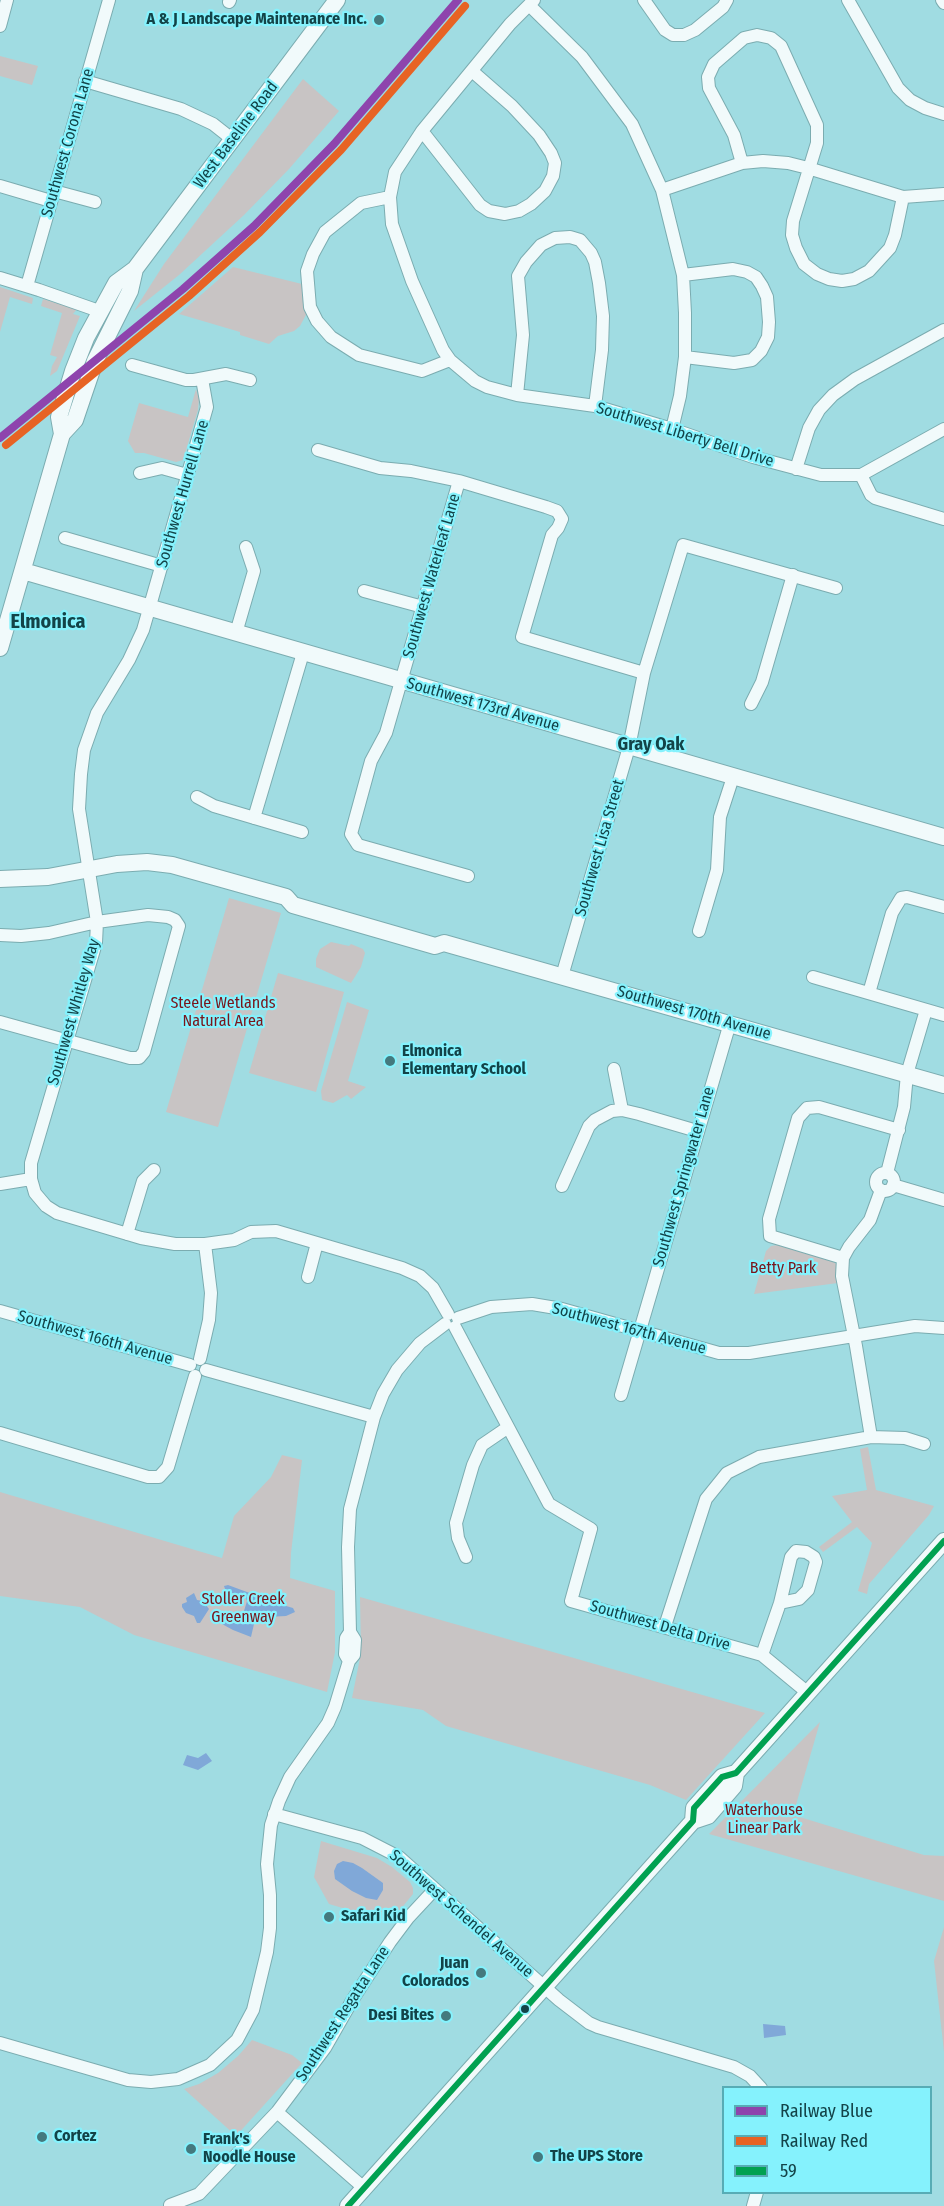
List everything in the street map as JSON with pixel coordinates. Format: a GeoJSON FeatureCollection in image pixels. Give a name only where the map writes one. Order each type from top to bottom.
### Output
{"type":"FeatureCollection","features":[{"type":"Feature","properties":{"kind":"main road","name":"West Baseline Road"},"geometry":{"type":"LineString","coordinates":[[0,648],[62,434],[59,417],[73,371],[99,311],[116,283],[135,269],[337,0]]}},
{"type":"Feature","properties":{"kind":"main road","name":"West Baseline Road"},"geometry":{"type":"LineString","coordinates":[[62,434],[75,420],[95,361],[130,291],[135,269]]}},
{"type":"Feature","properties":{"kind":"main road","name":"Southwest 173rd Avenue"},"geometry":{"type":"LineString","coordinates":[[23,571],[944,837]]}},
{"type":"Feature","properties":{"kind":"main road","name":"Southwest 170th Avenue"},"geometry":{"type":"LineString","coordinates":[[0,879],[48,877],[135,863],[172,865],[286,897],[293,905],[435,945],[444,943],[944,1085]]}},
{"type":"Feature","properties":{"kind":"main road"},"geometry":{"type":"LineString","coordinates":[[348,2206],[693,1821],[706,1818],[734,1786],[736,1773],[944,1541]]}},
{"type":"Feature","properties":{"kind":"street"},"geometry":{"type":"LineString","coordinates":[[0,26],[7,0]]}},
{"type":"Feature","properties":{"kind":"street","name":"Southwest Corona Lane"},"geometry":{"type":"LineString","coordinates":[[27,286],[109,0]]}},
{"type":"Feature","properties":{"kind":"street"},"geometry":{"type":"LineString","coordinates":[[644,0],[665,30],[673,35],[684,35],[695,30],[723,7],[727,0]]}},
{"type":"Feature","properties":{"kind":"street"},"geometry":{"type":"LineString","coordinates":[[848,0],[898,88],[910,100],[944,114]]}},
{"type":"Feature","properties":{"kind":"street"},"geometry":{"type":"LineString","coordinates":[[532,2],[582,57],[627,117],[662,190],[683,275],[685,357],[680,396],[672,429]]}},
{"type":"Feature","properties":{"kind":"street","name":"Southwest Liberty Bell Drive"},"geometry":{"type":"LineString","coordinates":[[532,2],[510,24],[422,131],[395,172],[390,197],[392,224],[412,281],[443,350],[450,360],[475,381],[487,387],[517,395],[596,406],[756,458],[821,475],[861,475],[944,429]]}},
{"type":"Feature","properties":{"kind":"street"},"geometry":{"type":"LineString","coordinates":[[742,163],[734,135],[709,88],[708,76],[714,64],[744,38],[757,35],[771,38],[781,46],[817,125],[817,143],[793,221],[792,235],[804,264],[817,274],[842,281],[854,279],[869,271],[880,262],[890,248],[903,197]]}},
{"type":"Feature","properties":{"kind":"street"},"geometry":{"type":"LineString","coordinates":[[422,131],[480,205],[489,211],[506,214],[519,211],[545,191],[553,176],[555,163],[551,153],[539,135],[512,105],[472,71]]}},
{"type":"Feature","properties":{"kind":"street"},"geometry":{"type":"LineString","coordinates":[[85,81],[181,109],[213,124],[232,140]]}},
{"type":"Feature","properties":{"kind":"street"},"geometry":{"type":"LineString","coordinates":[[662,190],[742,163],[763,161],[788,163],[808,168],[903,197],[944,194]]}},
{"type":"Feature","properties":{"kind":"street"},"geometry":{"type":"LineString","coordinates":[[0,186],[95,202]]}},
{"type":"Feature","properties":{"kind":"street"},"geometry":{"type":"LineString","coordinates":[[390,197],[361,203],[326,232],[313,254],[307,271],[310,307],[317,321],[331,337],[359,355],[422,371],[450,360]]}},
{"type":"Feature","properties":{"kind":"street"},"geometry":{"type":"LineString","coordinates":[[517,395],[523,335],[518,276],[526,262],[541,245],[555,238],[570,237],[580,240],[591,253],[599,283],[603,316],[596,406]]}},
{"type":"Feature","properties":{"kind":"street"},"geometry":{"type":"LineString","coordinates":[[683,275],[733,269],[747,272],[756,277],[767,297],[769,322],[768,337],[761,351],[752,360],[734,363],[685,357]]}},
{"type":"Feature","properties":{"kind":"street"},"geometry":{"type":"LineString","coordinates":[[0,278],[99,311]]}},
{"type":"Feature","properties":{"kind":"street"},"geometry":{"type":"LineString","coordinates":[[796,469],[809,428],[819,410],[833,395],[855,379],[944,330]]}},
{"type":"Feature","properties":{"kind":"street"},"geometry":{"type":"LineString","coordinates":[[132,365],[186,380],[226,374],[250,380]]}},
{"type":"Feature","properties":{"kind":"street","name":"Southwest Hurrell Lane"},"geometry":{"type":"LineString","coordinates":[[150,608],[207,406],[202,379]]}},
{"type":"Feature","properties":{"kind":"street"},"geometry":{"type":"LineString","coordinates":[[318,450],[380,468],[411,471],[459,481],[557,511],[562,519],[552,535],[522,637],[644,672]]}},
{"type":"Feature","properties":{"kind":"street"},"geometry":{"type":"LineString","coordinates":[[140,473],[162,468],[187,475]]}},
{"type":"Feature","properties":{"kind":"street"},"geometry":{"type":"LineString","coordinates":[[861,475],[871,495],[875,498],[944,519]]}},
{"type":"Feature","properties":{"kind":"street","name":"Southwest Waterleaf Lane"},"geometry":{"type":"LineString","coordinates":[[459,481],[386,733],[371,761],[351,834],[358,845],[468,876]]}},
{"type":"Feature","properties":{"kind":"street"},"geometry":{"type":"LineString","coordinates":[[64,538],[162,566]]}},
{"type":"Feature","properties":{"kind":"street","name":"Southwest Lisa Street"},"geometry":{"type":"LineString","coordinates":[[562,976],[629,747],[644,672],[683,545],[793,575]]}},
{"type":"Feature","properties":{"kind":"street"},"geometry":{"type":"LineString","coordinates":[[236,633],[254,571],[246,547]]}},
{"type":"Feature","properties":{"kind":"street"},"geometry":{"type":"LineString","coordinates":[[751,704],[762,682],[793,575],[836,588]]}},
{"type":"Feature","properties":{"kind":"street"},"geometry":{"type":"LineString","coordinates":[[364,591],[423,607]]}},
{"type":"Feature","properties":{"kind":"street","name":"Southwest Whitley Way"},"geometry":{"type":"LineString","coordinates":[[31,1179],[31,1163],[96,943],[98,922],[87,869],[79,809],[84,750],[96,713],[129,660],[144,630],[150,608]]}},
{"type":"Feature","properties":{"kind":"street"},"geometry":{"type":"LineString","coordinates":[[254,818],[303,653]]}},
{"type":"Feature","properties":{"kind":"street"},"geometry":{"type":"LineString","coordinates":[[699,931],[717,870],[720,817],[733,777]]}},
{"type":"Feature","properties":{"kind":"street"},"geometry":{"type":"LineString","coordinates":[[197,797],[214,806],[302,832]]}},
{"type":"Feature","properties":{"kind":"street"},"geometry":{"type":"LineString","coordinates":[[869,993],[892,913],[901,898],[907,897],[944,907]]}},
{"type":"Feature","properties":{"kind":"street"},"geometry":{"type":"LineString","coordinates":[[0,935],[49,933],[98,922],[148,915],[175,920],[179,926],[144,1052],[139,1058],[130,1058],[0,1022]]}},
{"type":"Feature","properties":{"kind":"street"},"geometry":{"type":"LineString","coordinates":[[813,977],[944,1015]]}},
{"type":"Feature","properties":{"kind":"street"},"geometry":{"type":"LineString","coordinates":[[887,1173],[904,1107],[907,1074],[926,1010]]}},
{"type":"Feature","properties":{"kind":"street","name":"Southwest Springwater Lane"},"geometry":{"type":"LineString","coordinates":[[621,1395],[730,1023]]}},
{"type":"Feature","properties":{"kind":"street"},"geometry":{"type":"LineString","coordinates":[[614,1069],[622,1110]]}},
{"type":"Feature","properties":{"kind":"street"},"geometry":{"type":"LineString","coordinates":[[843,1258],[770,1236],[769,1219],[798,1118],[807,1108],[819,1107],[899,1130]]}},
{"type":"Feature","properties":{"kind":"street"},"geometry":{"type":"LineString","coordinates":[[562,1186],[589,1126],[612,1111],[622,1110],[697,1131]]}},
{"type":"Feature","properties":{"kind":"street"},"geometry":{"type":"LineString","coordinates":[[127,1234],[143,1181],[154,1170]]}},
{"type":"Feature","properties":{"kind":"street"},"geometry":{"type":"LineString","coordinates":[[887,1173],[892,1178],[893,1185],[889,1190],[881,1190],[877,1186],[876,1179],[880,1174],[887,1173]]}},
{"type":"Feature","properties":{"kind":"street"},"geometry":{"type":"LineString","coordinates":[[0,1184],[31,1179],[35,1193],[46,1206],[57,1213],[127,1234],[175,1244],[205,1244],[234,1240],[251,1232],[276,1231],[402,1268],[420,1276],[433,1288],[452,1321],[420,1343],[397,1370],[383,1394],[374,1417],[350,1509],[348,1547],[350,1632],[346,1638],[345,1654],[349,1661],[328,1723],[290,1777],[274,1814],[268,1836],[267,1864],[270,1928],[254,2010],[237,2040],[210,2065],[178,2079],[151,2082],[128,2080],[0,2043]]}},
{"type":"Feature","properties":{"kind":"street"},"geometry":{"type":"LineString","coordinates":[[893,1185],[944,1200]]}},
{"type":"Feature","properties":{"kind":"street"},"geometry":{"type":"LineString","coordinates":[[871,1437],[842,1276],[843,1258],[870,1220],[881,1190]]}},
{"type":"Feature","properties":{"kind":"street"},"geometry":{"type":"LineString","coordinates":[[308,1277],[317,1243]]}},
{"type":"Feature","properties":{"kind":"street"},"geometry":{"type":"LineString","coordinates":[[0,1432],[147,1477],[159,1477],[168,1467],[198,1367],[209,1320],[211,1293],[205,1244]]}},
{"type":"Feature","properties":{"kind":"street","name":"Southwest 167th Avenue"},"geometry":{"type":"LineString","coordinates":[[452,1321],[491,1308],[532,1304],[562,1309],[719,1353],[748,1353],[915,1326],[944,1328]]}},
{"type":"Feature","properties":{"kind":"street","name":"Southwest 166th Avenue"},"geometry":{"type":"LineString","coordinates":[[0,1311],[374,1417]]}},
{"type":"Feature","properties":{"kind":"street","name":"Southwest Delta Drive"},"geometry":{"type":"LineString","coordinates":[[452,1321],[549,1504],[591,1528],[571,1601],[762,1655],[808,1693]]}},
{"type":"Feature","properties":{"kind":"street"},"geometry":{"type":"LineString","coordinates":[[466,1557],[458,1538],[456,1523],[473,1465],[482,1445],[507,1428]]}},
{"type":"Feature","properties":{"kind":"street"},"geometry":{"type":"LineString","coordinates":[[665,1626],[706,1499],[727,1473],[759,1457],[871,1437],[905,1438],[924,1444]]}},
{"type":"Feature","properties":{"kind":"street"},"geometry":{"type":"LineString","coordinates":[[762,1655],[780,1603]]}},
{"type":"Feature","properties":{"kind":"street","name":"Southwest Schendel Avenue"},"geometry":{"type":"LineString","coordinates":[[274,1814],[362,1838],[382,1846],[399,1857],[580,2017],[598,2027],[734,2067],[750,2076],[759,2086]]}},
{"type":"Feature","properties":{"kind":"street","name":"Southwest Regatta Lane"},"geometry":{"type":"LineString","coordinates":[[170,2205],[199,2194],[277,2112],[326,2048],[353,1999],[390,1942],[408,1918],[435,1889]]}},
{"type":"Feature","properties":{"kind":"street"},"geometry":{"type":"LineString","coordinates":[[277,2112],[364,2188]]}},
{"type":"Feature","properties":{"kind":"green space"},"geometry":{"type":"Polygon","coordinates":[[[0,56],[38,66],[32,85],[0,76],[0,56]]]}},
{"type":"Feature","properties":{"kind":"green space"},"geometry":{"type":"Polygon","coordinates":[[[303,79],[339,111],[289,169],[244,215],[179,275],[134,311],[164,264],[303,79]]]}},
{"type":"Feature","properties":{"kind":"green space"},"geometry":{"type":"Polygon","coordinates":[[[233,267],[302,284],[307,313],[300,326],[294,331],[278,336],[269,344],[240,335],[240,332],[179,314],[233,267]]]}},
{"type":"Feature","properties":{"kind":"green space"},"geometry":{"type":"Polygon","coordinates":[[[0,287],[33,298],[32,304],[10,297],[0,332],[0,287]]]}},
{"type":"Feature","properties":{"kind":"green space"},"geometry":{"type":"Polygon","coordinates":[[[43,299],[77,309],[73,314],[80,316],[57,371],[50,376],[57,357],[50,355],[62,313],[41,306],[43,299]]]}},
{"type":"Feature","properties":{"kind":"green space"},"geometry":{"type":"Polygon","coordinates":[[[196,389],[199,399],[198,410],[183,460],[176,462],[144,453],[135,453],[128,441],[139,403],[188,417],[196,389]]]}},
{"type":"Feature","properties":{"kind":"green space","name":"Steele Wetlands Natural Area"},"geometry":{"type":"Polygon","coordinates":[[[229,898],[281,913],[218,1127],[166,1112],[229,898]]]}},
{"type":"Feature","properties":{"kind":"green space"},"geometry":{"type":"Polygon","coordinates":[[[331,942],[349,946],[351,944],[363,949],[365,953],[361,967],[351,983],[316,967],[320,949],[331,942]]]}},
{"type":"Feature","properties":{"kind":"green space"},"geometry":{"type":"Polygon","coordinates":[[[278,973],[344,992],[316,1092],[249,1073],[278,973]]]}},
{"type":"Feature","properties":{"kind":"green space"},"geometry":{"type":"Polygon","coordinates":[[[347,1002],[369,1010],[348,1081],[366,1087],[351,1099],[347,1095],[333,1103],[322,1100],[321,1091],[347,1002]]]}},
{"type":"Feature","properties":{"kind":"green space","name":"Betty Park"},"geometry":{"type":"Polygon","coordinates":[[[778,1245],[833,1261],[837,1265],[838,1283],[754,1294],[766,1251],[771,1246],[778,1245]]]}},
{"type":"Feature","properties":{"kind":"green space"},"geometry":{"type":"Polygon","coordinates":[[[868,1447],[876,1490],[934,1506],[929,1515],[869,1584],[867,1594],[858,1591],[872,1543],[857,1527],[823,1552],[819,1547],[852,1522],[832,1496],[867,1490],[860,1449],[868,1447]]]}},
{"type":"Feature","properties":{"kind":"green space","name":"Stoller Creek Greenway"},"geometry":{"type":"Polygon","coordinates":[[[282,1455],[302,1460],[290,1578],[335,1591],[335,1652],[327,1692],[134,1635],[80,1607],[0,1596],[0,1492],[222,1558],[234,1516],[271,1477],[282,1455]]]}},
{"type":"Feature","properties":{"kind":"green space"},"geometry":{"type":"Polygon","coordinates":[[[360,1597],[765,1713],[686,1800],[650,1785],[446,1726],[423,1710],[352,1698],[361,1653],[360,1597]]]}},
{"type":"Feature","properties":{"kind":"green space","name":"Waterhouse Linear Park"},"geometry":{"type":"Polygon","coordinates":[[[820,1722],[793,1815],[924,1855],[944,1856],[944,1901],[709,1834],[820,1722]]]}},
{"type":"Feature","properties":{"kind":"green space"},"geometry":{"type":"Polygon","coordinates":[[[321,1841],[377,1858],[410,1882],[413,1894],[390,1922],[329,1904],[314,1877],[321,1841]]]}},
{"type":"Feature","properties":{"kind":"green space"},"geometry":{"type":"Polygon","coordinates":[[[944,1927],[944,2052],[934,1961],[944,1927]]]}},
{"type":"Feature","properties":{"kind":"green space"},"geometry":{"type":"Polygon","coordinates":[[[252,2040],[292,2055],[302,2063],[236,2136],[184,2089],[199,2084],[218,2073],[252,2040]]]}},
{"type":"Feature","properties":{"kind":"water"},"geometry":{"type":"Polygon","coordinates":[[[228,1585],[255,1595],[261,1594],[276,1603],[293,1608],[295,1612],[286,1616],[266,1617],[254,1624],[251,1637],[233,1630],[222,1624],[222,1618],[231,1623],[241,1621],[247,1601],[244,1595],[226,1592],[224,1586],[228,1585]]]}},
{"type":"Feature","properties":{"kind":"water"},"geometry":{"type":"Polygon","coordinates":[[[194,1593],[197,1600],[203,1601],[209,1609],[200,1623],[197,1623],[194,1616],[186,1613],[182,1607],[182,1604],[187,1602],[186,1598],[194,1593]]]}},
{"type":"Feature","properties":{"kind":"water"},"geometry":{"type":"Polygon","coordinates":[[[206,1753],[212,1761],[198,1770],[183,1765],[187,1755],[198,1758],[206,1753]]]}},
{"type":"Feature","properties":{"kind":"water"},"geometry":{"type":"Polygon","coordinates":[[[343,1861],[353,1863],[383,1883],[383,1890],[377,1900],[366,1898],[352,1891],[335,1879],[334,1871],[337,1864],[343,1861]]]}},
{"type":"Feature","properties":{"kind":"water"},"geometry":{"type":"Polygon","coordinates":[[[763,2024],[785,2026],[786,2035],[764,2038],[763,2024]]]}},
{"type":"Feature","properties":{"kind":"rail line","name":"Blue"},"geometry":{"type":"LineString","coordinates":[[0,438],[183,289],[254,226],[334,144],[458,0]]}},
{"type":"Feature","properties":{"kind":"rail line","name":"Red"},"geometry":{"type":"LineString","coordinates":[[6,445],[189,296],[260,232],[341,150],[465,6]]}},
{"type":"Feature","properties":{"kind":"transit line","name":"59"},"geometry":{"type":"LineString","coordinates":[[348,2206],[693,1821],[694,1808],[722,1777],[736,1773],[944,1541]]}},
{"type":"Feature","properties":{"kind":"place","name":"A & J Landscape Maintenance Inc."},"geometry":{"type":"Point","coordinates":[379,20]}},
{"type":"Feature","properties":{"kind":"place","name":"Elmonica Elementary School"},"geometry":{"type":"Point","coordinates":[390,1061]}},
{"type":"Feature","properties":{"kind":"place","name":"Safari Kid"},"geometry":{"type":"Point","coordinates":[329,1917]}},
{"type":"Feature","properties":{"kind":"place","name":"Juan Colorados"},"geometry":{"type":"Point","coordinates":[481,1973]}},
{"type":"Feature","properties":{"kind":"place","name":"Desi Bites"},"geometry":{"type":"Point","coordinates":[446,2016]}},
{"type":"Feature","properties":{"kind":"place","name":"Cortez"},"geometry":{"type":"Point","coordinates":[42,2137]}},
{"type":"Feature","properties":{"kind":"place","name":"Frank's Noodle House"},"geometry":{"type":"Point","coordinates":[191,2149]}},
{"type":"Feature","properties":{"kind":"place","name":"The UPS Store"},"geometry":{"type":"Point","coordinates":[538,2157]}},
{"type":"Feature","properties":{"kind":"district","name":"Elmonica"},"geometry":{"type":"Point","coordinates":[48,622]}},
{"type":"Feature","properties":{"kind":"district","name":"Gray Oak"},"geometry":{"type":"Point","coordinates":[651,745]}}]}
